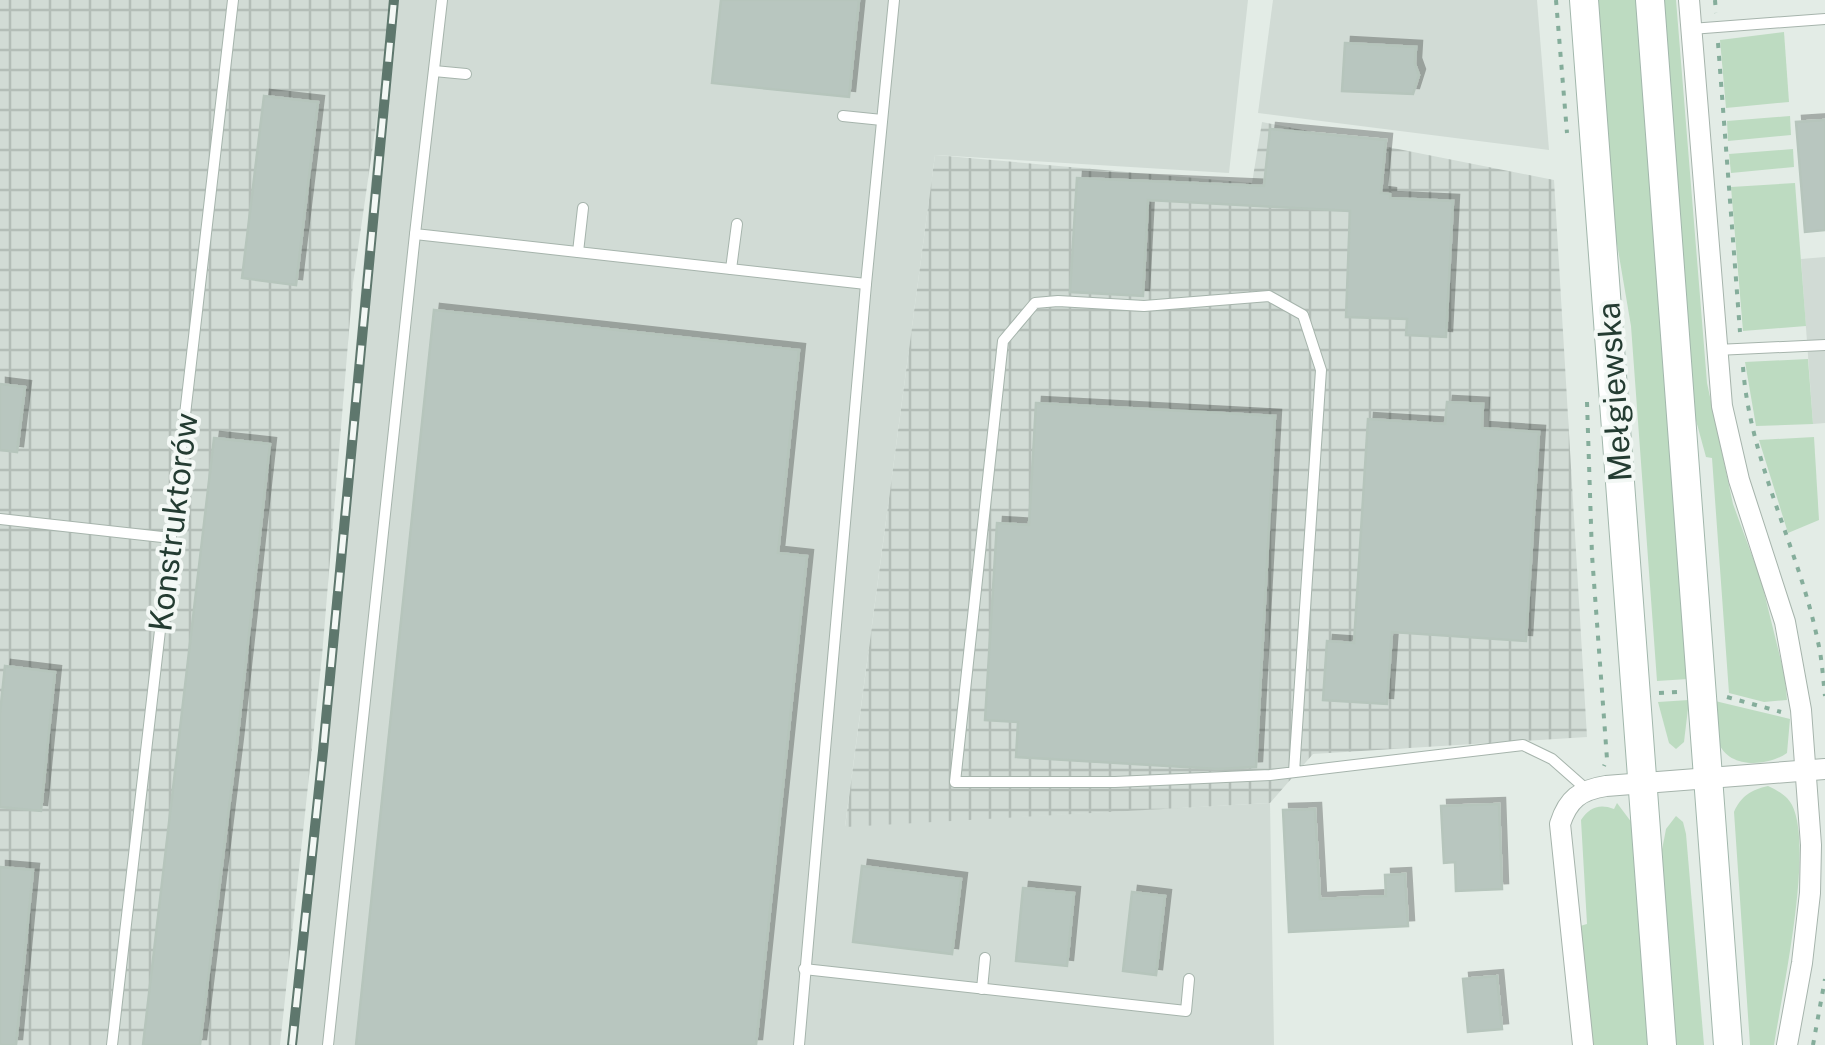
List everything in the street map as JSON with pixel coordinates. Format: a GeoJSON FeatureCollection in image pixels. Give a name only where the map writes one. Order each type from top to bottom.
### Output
{"type":"FeatureCollection","features":[{"type":"Feature","properties":{"kind":"main road","name":"Mełgiewska"},"geometry":{"type":"LineString","coordinates":[[1584,0],[1662,1045]]}},
{"type":"Feature","properties":{"kind":"main road","name":"Mełgiewska"},"geometry":{"type":"LineString","coordinates":[[1650,0],[1728,1045]]}},
{"type":"Feature","properties":{"kind":"street"},"geometry":{"type":"LineString","coordinates":[[1688,0],[1700,29],[1724,350],[1722,406],[1734,460],[1772,574],[1792,650],[1815,770],[1810,893],[1802,963],[1786,1045]]}},
{"type":"Feature","properties":{"kind":"street"},"geometry":{"type":"LineString","coordinates":[[1583,1045],[1560,824],[1571,800],[1586,789],[1815,770]]}},
{"type":"Feature","properties":{"kind":"lane","name":"Konstruktorów"},"geometry":{"type":"LineString","coordinates":[[112,1045],[233,0]]}},
{"type":"Feature","properties":{"kind":"lane"},"geometry":{"type":"LineString","coordinates":[[328,1045],[442,0]]}},
{"type":"Feature","properties":{"kind":"lane"},"geometry":{"type":"LineString","coordinates":[[799,1045],[894,0]]}},
{"type":"Feature","properties":{"kind":"lane"},"geometry":{"type":"LineString","coordinates":[[1700,29],[1825,19]]}},
{"type":"Feature","properties":{"kind":"lane"},"geometry":{"type":"LineString","coordinates":[[434,71],[466,74]]}},
{"type":"Feature","properties":{"kind":"lane"},"geometry":{"type":"LineString","coordinates":[[843,116],[882,120]]}},
{"type":"Feature","properties":{"kind":"lane"},"geometry":{"type":"LineString","coordinates":[[578,252],[583,208]]}},
{"type":"Feature","properties":{"kind":"lane"},"geometry":{"type":"LineString","coordinates":[[731,269],[737,224]]}},
{"type":"Feature","properties":{"kind":"lane"},"geometry":{"type":"LineString","coordinates":[[416,234],[866,284]]}},
{"type":"Feature","properties":{"kind":"lane"},"geometry":{"type":"LineString","coordinates":[[1294,772],[1321,370],[1303,315],[1269,296],[1144,306],[1035,303],[1002,341],[955,782],[1115,782],[1294,772],[1523,745],[1552,759],[1586,789]]}},
{"type":"Feature","properties":{"kind":"lane"},"geometry":{"type":"LineString","coordinates":[[1724,350],[1825,345]]}},
{"type":"Feature","properties":{"kind":"lane"},"geometry":{"type":"LineString","coordinates":[[0,519],[171,538]]}},
{"type":"Feature","properties":{"kind":"lane"},"geometry":{"type":"LineString","coordinates":[[982,989],[985,958]]}},
{"type":"Feature","properties":{"kind":"lane"},"geometry":{"type":"LineString","coordinates":[[804,969],[1186,1011],[1189,978]]}},
{"type":"Feature","properties":{"kind":"path"},"geometry":{"type":"LineString","coordinates":[[1556,0],[1568,146]]}},
{"type":"Feature","properties":{"kind":"path"},"geometry":{"type":"LineString","coordinates":[[1708,0],[1700,29],[1724,350],[1750,450]]}},
{"type":"Feature","properties":{"kind":"path"},"geometry":{"type":"LineString","coordinates":[[1586,394],[1592,555],[1604,696]]}},
{"type":"Feature","properties":{"kind":"path"},"geometry":{"type":"LineString","coordinates":[[1781,545],[1798,594]]}},
{"type":"Feature","properties":{"kind":"path"},"geometry":{"type":"LineString","coordinates":[[1813,1045],[1825,979]]}},
{"type":"Feature","properties":{"kind":"shaded area"},"geometry":{"type":"Polygon","coordinates":[[[0,0],[394,0],[353,283],[322,656],[280,1045],[0,1045],[0,0]]]}},
{"type":"Feature","properties":{"kind":"shaded area"},"geometry":{"type":"Polygon","coordinates":[[[388,0],[1248,0],[1229,173],[935,155],[845,826],[1270,803],[1274,1045],[291,1045],[388,0]]]}},
{"type":"Feature","properties":{"kind":"shaded area"},"geometry":{"type":"Polygon","coordinates":[[[1273,0],[1537,0],[1549,150],[1258,113],[1273,0]]]}},
{"type":"Feature","properties":{"kind":"shaded area"},"geometry":{"type":"Polygon","coordinates":[[[1262,122],[1554,180],[1587,737],[1313,754],[1270,803],[845,827],[935,155],[1252,183],[1262,122]]]}},
{"type":"Feature","properties":{"kind":"shaded area"},"geometry":{"type":"Polygon","coordinates":[[[1825,257],[1825,423],[1813,424],[1801,259],[1825,257]]]}},
{"type":"Feature","properties":{"kind":"green space"},"geometry":{"type":"Polygon","coordinates":[[[1596,0],[1636,0],[1688,679],[1657,681],[1631,326],[1616,238],[1596,0]]]}},
{"type":"Feature","properties":{"kind":"green space"},"geometry":{"type":"Polygon","coordinates":[[[1661,0],[1676,0],[1707,383],[1733,504],[1761,580],[1787,700],[1764,702],[1729,693],[1712,458],[1706,457],[1691,402],[1661,0]]]}},
{"type":"Feature","properties":{"kind":"green space"},"geometry":{"type":"Polygon","coordinates":[[[1784,32],[1789,102],[1726,108],[1720,40],[1784,32]]]}},
{"type":"Feature","properties":{"kind":"green space"},"geometry":{"type":"Polygon","coordinates":[[[1790,116],[1791,135],[1728,141],[1727,121],[1790,116]]]}},
{"type":"Feature","properties":{"kind":"green space"},"geometry":{"type":"Polygon","coordinates":[[[1793,149],[1794,167],[1731,173],[1729,154],[1793,149]]]}},
{"type":"Feature","properties":{"kind":"green space"},"geometry":{"type":"Polygon","coordinates":[[[1795,183],[1806,326],[1743,331],[1731,187],[1795,183]]]}},
{"type":"Feature","properties":{"kind":"green space"},"geometry":{"type":"Polygon","coordinates":[[[1808,359],[1813,424],[1756,426],[1745,362],[1808,359]]]}},
{"type":"Feature","properties":{"kind":"green space"},"geometry":{"type":"Polygon","coordinates":[[[1814,437],[1819,520],[1788,533],[1759,440],[1814,437]]]}},
{"type":"Feature","properties":{"kind":"green space"},"geometry":{"type":"Polygon","coordinates":[[[1689,700],[1684,742],[1676,749],[1669,743],[1658,702],[1689,700]]]}},
{"type":"Feature","properties":{"kind":"green space"},"geometry":{"type":"Polygon","coordinates":[[[1715,701],[1790,719],[1787,753],[1759,763],[1730,757],[1717,736],[1715,701]]]}},
{"type":"Feature","properties":{"kind":"green space"},"geometry":{"type":"Polygon","coordinates":[[[1768,786],[1792,805],[1800,853],[1798,886],[1774,1045],[1750,1045],[1734,812],[1747,794],[1768,786]]]}},
{"type":"Feature","properties":{"kind":"green space"},"geometry":{"type":"Polygon","coordinates":[[[1617,803],[1632,823],[1648,1045],[1593,1045],[1580,926],[1587,924],[1581,820],[1595,808],[1614,809],[1617,803]]]}},
{"type":"Feature","properties":{"kind":"green space"},"geometry":{"type":"Polygon","coordinates":[[[1676,816],[1683,822],[1686,834],[1704,1045],[1675,1045],[1662,850],[1666,829],[1676,816]]]}},
{"type":"Feature","properties":{"kind":"building"},"geometry":{"type":"Polygon","coordinates":[[[721,0],[859,0],[849,97],[712,83],[721,0]]]}},
{"type":"Feature","properties":{"kind":"building"},"geometry":{"type":"Polygon","coordinates":[[[1345,43],[1416,47],[1419,75],[1413,94],[1342,91],[1345,43]]]}},
{"type":"Feature","properties":{"kind":"building"},"geometry":{"type":"Polygon","coordinates":[[[264,96],[318,102],[296,285],[242,278],[264,96]]]}},
{"type":"Feature","properties":{"kind":"building"},"geometry":{"type":"Polygon","coordinates":[[[1825,120],[1825,230],[1805,232],[1796,122],[1825,120]]]}},
{"type":"Feature","properties":{"kind":"building"},"geometry":{"type":"Polygon","coordinates":[[[1270,129],[1386,140],[1381,193],[1390,194],[1390,198],[1453,201],[1446,337],[1406,335],[1407,319],[1346,317],[1350,211],[1148,200],[1143,296],[1070,292],[1077,178],[1264,186],[1270,129]]]}},
{"type":"Feature","properties":{"kind":"building"},"geometry":{"type":"Polygon","coordinates":[[[434,310],[799,350],[778,553],[807,556],[756,1045],[356,1045],[434,310]]]}},
{"type":"Feature","properties":{"kind":"building"},"geometry":{"type":"Polygon","coordinates":[[[0,384],[25,387],[17,452],[0,450],[0,384]]]}},
{"type":"Feature","properties":{"kind":"building"},"geometry":{"type":"Polygon","coordinates":[[[1447,402],[1483,404],[1482,428],[1539,432],[1526,641],[1392,632],[1387,704],[1323,700],[1327,641],[1354,643],[1368,419],[1445,424],[1447,402]]]}},
{"type":"Feature","properties":{"kind":"building"},"geometry":{"type":"Polygon","coordinates":[[[1036,403],[1275,416],[1256,767],[1218,769],[1016,757],[1018,722],[985,720],[997,523],[1029,525],[1036,403]]]}},
{"type":"Feature","properties":{"kind":"building"},"geometry":{"type":"Polygon","coordinates":[[[214,438],[270,444],[237,743],[200,1045],[143,1045],[214,438]]]}},
{"type":"Feature","properties":{"kind":"building"},"geometry":{"type":"Polygon","coordinates":[[[5,666],[55,672],[41,811],[0,807],[0,713],[5,666]]]}},
{"type":"Feature","properties":{"kind":"building"},"geometry":{"type":"Polygon","coordinates":[[[1499,804],[1502,889],[1456,891],[1455,862],[1444,863],[1441,806],[1499,804]]]}},
{"type":"Feature","properties":{"kind":"building"},"geometry":{"type":"Polygon","coordinates":[[[1315,809],[1320,899],[1386,896],[1385,875],[1405,874],[1408,926],[1289,932],[1283,810],[1315,809]]]}},
{"type":"Feature","properties":{"kind":"building"},"geometry":{"type":"Polygon","coordinates":[[[862,866],[961,879],[952,954],[853,942],[862,866]]]}},
{"type":"Feature","properties":{"kind":"building"},"geometry":{"type":"Polygon","coordinates":[[[0,867],[33,870],[16,1045],[0,1045],[0,867]]]}},
{"type":"Feature","properties":{"kind":"building"},"geometry":{"type":"Polygon","coordinates":[[[1023,888],[1074,893],[1067,966],[1016,961],[1023,888]]]}},
{"type":"Feature","properties":{"kind":"building"},"geometry":{"type":"Polygon","coordinates":[[[1132,892],[1165,896],[1156,975],[1123,971],[1132,892]]]}},
{"type":"Feature","properties":{"kind":"building"},"geometry":{"type":"Polygon","coordinates":[[[1497,976],[1502,1029],[1468,1032],[1463,979],[1497,976]]]}},
{"type":"Feature","properties":{"kind":"railway"},"geometry":{"type":"LineString","coordinates":[[292,1045],[394,0]]}}]}
